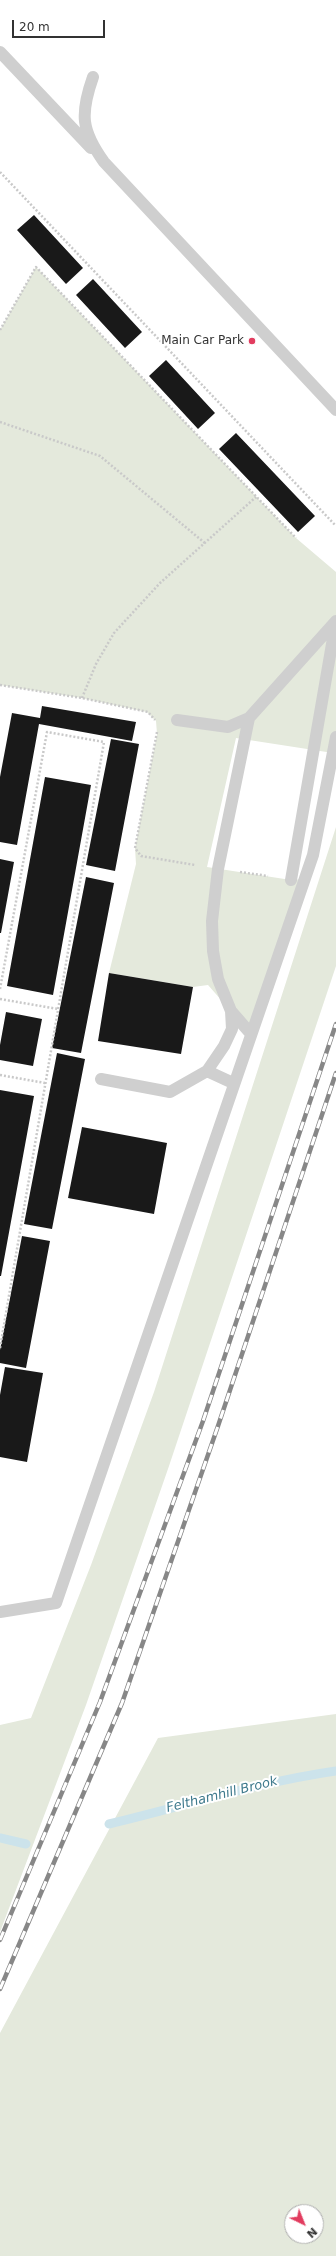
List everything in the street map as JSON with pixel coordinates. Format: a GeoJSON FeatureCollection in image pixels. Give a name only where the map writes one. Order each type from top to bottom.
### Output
{"type":"FeatureCollection","features":[{"type":"Feature","properties":{"kind":"lane"},"geometry":{"type":"LineString","coordinates":[[0,52],[336,410]]}},
{"type":"Feature","properties":{"kind":"lane"},"geometry":{"type":"LineString","coordinates":[[93,77],[84,102],[84,121],[91,143],[104,162]]}},
{"type":"Feature","properties":{"kind":"lane"},"geometry":{"type":"LineString","coordinates":[[177,720],[228,727],[250,718],[336,621],[291,880]]}},
{"type":"Feature","properties":{"kind":"lane"},"geometry":{"type":"LineString","coordinates":[[250,718],[218,869],[212,921],[213,951],[218,979],[231,1011],[251,1034]]}},
{"type":"Feature","properties":{"kind":"lane"},"geometry":{"type":"LineString","coordinates":[[0,1612],[56,1603],[233,1083],[313,855],[336,737]]}},
{"type":"Feature","properties":{"kind":"lane"},"geometry":{"type":"LineString","coordinates":[[101,1079],[170,1092],[208,1071],[224,1046],[232,1029],[231,1011]]}},
{"type":"Feature","properties":{"kind":"lane"},"geometry":{"type":"LineString","coordinates":[[208,1071],[233,1083]]}},
{"type":"Feature","properties":{"kind":"path"},"geometry":{"type":"LineString","coordinates":[[0,172],[336,526]]}},
{"type":"Feature","properties":{"kind":"path"},"geometry":{"type":"LineString","coordinates":[[0,330],[36,267],[296,538]]}},
{"type":"Feature","properties":{"kind":"path"},"geometry":{"type":"LineString","coordinates":[[0,422],[100,456],[206,544]]}},
{"type":"Feature","properties":{"kind":"path"},"geometry":{"type":"LineString","coordinates":[[82,698],[96,664],[114,633],[160,583],[206,544],[256,497]]}},
{"type":"Feature","properties":{"kind":"path"},"geometry":{"type":"LineString","coordinates":[[0,685],[82,698],[148,712],[156,721],[157,734],[134,848],[141,856],[291,880]]}},
{"type":"Feature","properties":{"kind":"path"},"geometry":{"type":"LineString","coordinates":[[0,989],[46,732],[104,742],[0,1348]]}},
{"type":"Feature","properties":{"kind":"path"},"geometry":{"type":"LineString","coordinates":[[0,999],[58,1009]]}},
{"type":"Feature","properties":{"kind":"path"},"geometry":{"type":"LineString","coordinates":[[0,1075],[45,1083]]}},
{"type":"Feature","properties":{"kind":"shaded area"},"geometry":{"type":"Polygon","coordinates":[[[36,267],[296,538],[336,572],[336,736],[333,753],[236,738],[207,867],[291,880],[305,879],[251,1034],[208,985],[193,987],[109,973],[136,864],[135,848],[157,734],[156,721],[147,712],[82,698],[0,685],[0,330],[36,267]]]}},
{"type":"Feature","properties":{"kind":"shaded area"},"geometry":{"type":"Polygon","coordinates":[[[336,827],[336,966],[169,1466],[86,1705],[0,1932],[0,1725],[31,1718],[91,1565],[154,1392],[336,827]]]}},
{"type":"Feature","properties":{"kind":"shaded area"},"geometry":{"type":"Polygon","coordinates":[[[336,1714],[336,2256],[0,2256],[0,2033],[158,1738],[336,1714]]]}},
{"type":"Feature","properties":{"kind":"building"},"geometry":{"type":"Polygon","coordinates":[[[34,215],[83,268],[66,284],[17,230],[34,215]]]}},
{"type":"Feature","properties":{"kind":"building"},"geometry":{"type":"Polygon","coordinates":[[[93,279],[142,332],[125,348],[76,295],[93,279]]]}},
{"type":"Feature","properties":{"kind":"building"},"geometry":{"type":"Polygon","coordinates":[[[166,360],[215,413],[198,429],[149,376],[166,360]]]}},
{"type":"Feature","properties":{"kind":"building"},"geometry":{"type":"Polygon","coordinates":[[[236,433],[315,516],[298,532],[219,449],[236,433]]]}},
{"type":"Feature","properties":{"kind":"building"},"geometry":{"type":"Polygon","coordinates":[[[42,706],[136,722],[132,741],[39,724],[17,845],[0,842],[0,777],[12,713],[40,718],[42,706]]]}},
{"type":"Feature","properties":{"kind":"building"},"geometry":{"type":"Polygon","coordinates":[[[111,739],[139,744],[115,871],[86,865],[111,739]]]}},
{"type":"Feature","properties":{"kind":"building"},"geometry":{"type":"Polygon","coordinates":[[[45,777],[91,785],[53,995],[7,986],[45,777]]]}},
{"type":"Feature","properties":{"kind":"building"},"geometry":{"type":"Polygon","coordinates":[[[0,859],[14,862],[1,933],[0,933],[0,859]]]}},
{"type":"Feature","properties":{"kind":"building"},"geometry":{"type":"Polygon","coordinates":[[[86,877],[114,883],[81,1053],[52,1048],[86,877]]]}},
{"type":"Feature","properties":{"kind":"building"},"geometry":{"type":"Polygon","coordinates":[[[109,973],[193,987],[181,1054],[98,1041],[109,973]]]}},
{"type":"Feature","properties":{"kind":"building"},"geometry":{"type":"Polygon","coordinates":[[[6,1012],[42,1019],[33,1066],[0,1060],[0,1045],[6,1012]]]}},
{"type":"Feature","properties":{"kind":"building"},"geometry":{"type":"Polygon","coordinates":[[[57,1053],[85,1059],[52,1229],[24,1224],[57,1053]]]}},
{"type":"Feature","properties":{"kind":"building"},"geometry":{"type":"Polygon","coordinates":[[[0,1090],[34,1096],[1,1276],[0,1276],[0,1090]]]}},
{"type":"Feature","properties":{"kind":"building"},"geometry":{"type":"Polygon","coordinates":[[[82,1127],[167,1143],[154,1214],[68,1198],[82,1127]]]}},
{"type":"Feature","properties":{"kind":"building"},"geometry":{"type":"Polygon","coordinates":[[[22,1236],[50,1241],[26,1368],[0,1363],[0,1350],[22,1236]]]}},
{"type":"Feature","properties":{"kind":"building"},"geometry":{"type":"Polygon","coordinates":[[[5,1367],[43,1373],[27,1462],[0,1457],[0,1395],[5,1367]]]}},
{"type":"Feature","properties":{"kind":"waterway","name":"Felthamhill Brook"},"geometry":{"type":"LineString","coordinates":[[109,1824],[279,1781],[336,1771]]}},
{"type":"Feature","properties":{"kind":"waterway","name":"Felthamhill Brook"},"geometry":{"type":"LineString","coordinates":[[0,1838],[26,1844]]}},
{"type":"Feature","properties":{"kind":"railway"},"geometry":{"type":"LineString","coordinates":[[0,1940],[100,1702],[203,1421],[336,1024]]}},
{"type":"Feature","properties":{"kind":"railway"},"geometry":{"type":"LineString","coordinates":[[0,1989],[122,1703],[218,1426],[336,1073]]}},
{"type":"Feature","properties":{"kind":"place","name":"Main Car Park"},"geometry":{"type":"Point","coordinates":[252,341]}}]}
